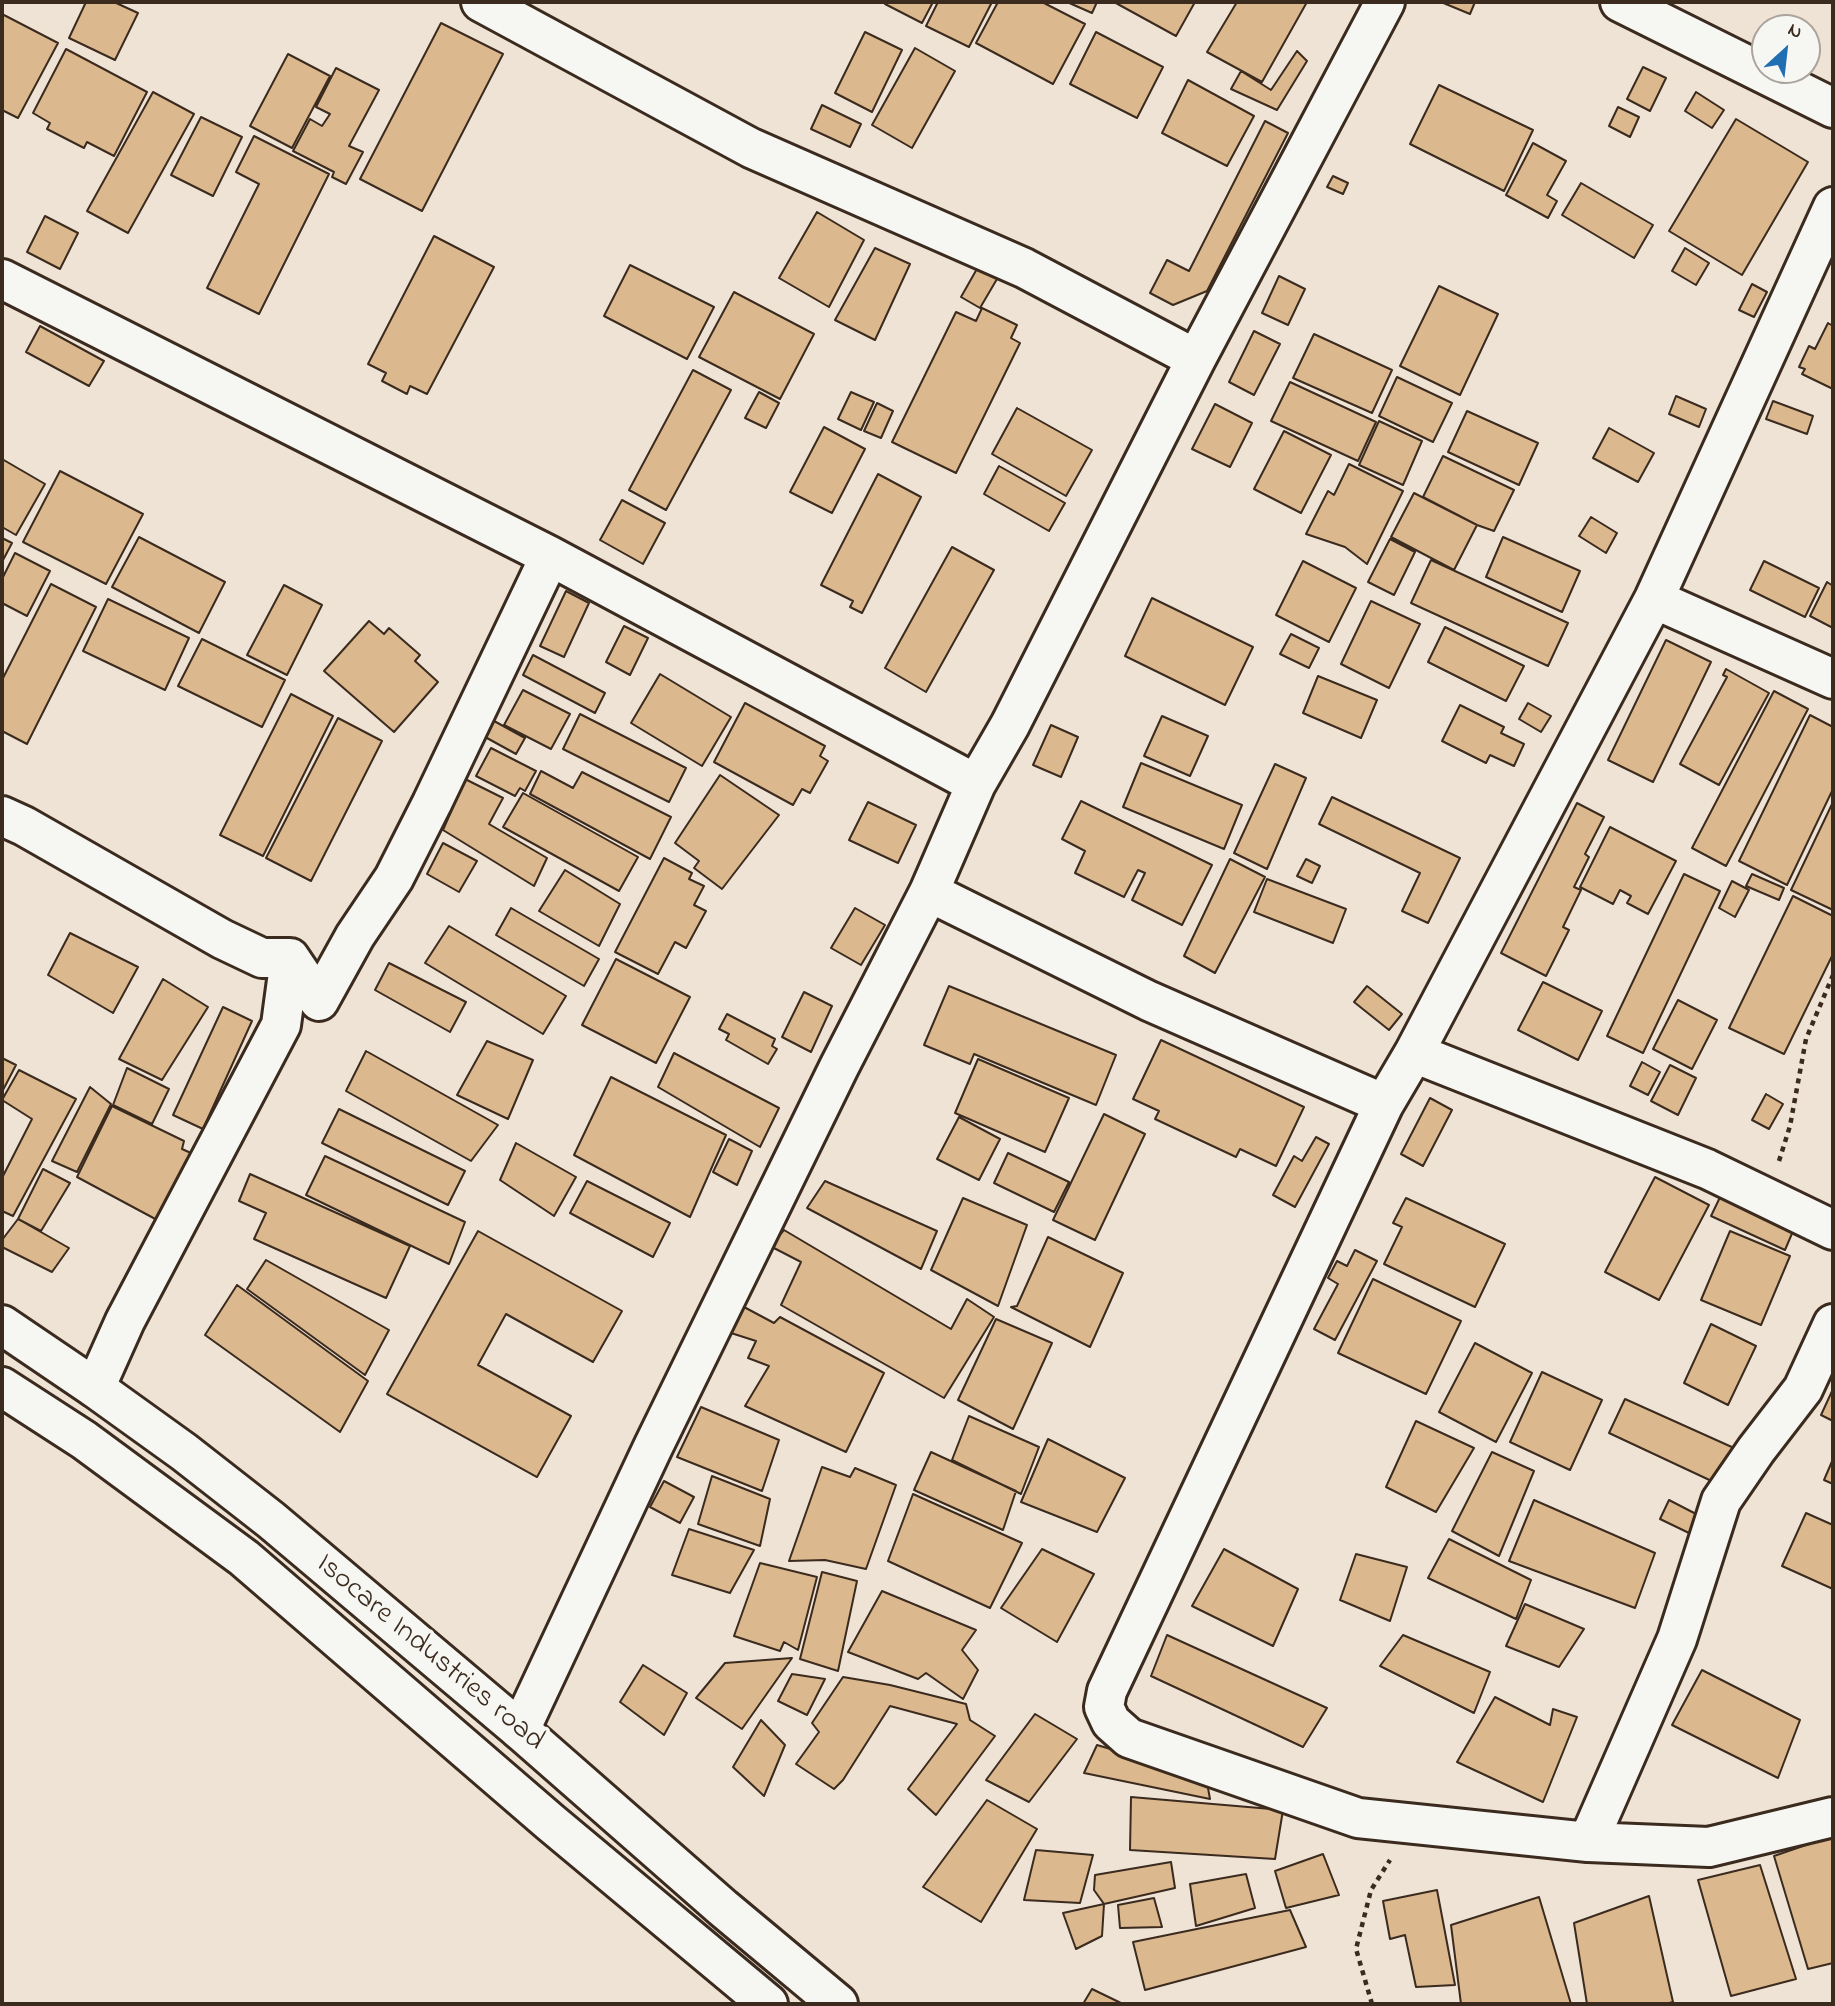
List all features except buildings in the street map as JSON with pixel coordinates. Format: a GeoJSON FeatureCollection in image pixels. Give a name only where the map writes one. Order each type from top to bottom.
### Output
{"type":"FeatureCollection","features":[{"type":"Feature","properties":{"kind":"street"},"geometry":{"type":"LineString","coordinates":[[481,2],[751,148],[1024,268],[1196,359]]}},
{"type":"Feature","properties":{"kind":"street"},"geometry":{"type":"LineString","coordinates":[[520,1730],[653,1447],[833,1079],[929,892],[976,784],[1010,725],[1196,359],[1385,2]]}},
{"type":"Feature","properties":{"kind":"street"},"geometry":{"type":"LineString","coordinates":[[1620,2],[1830,99]]}},
{"type":"Feature","properties":{"kind":"street"},"geometry":{"type":"LineString","coordinates":[[1833,207],[1654,599],[1414,1053],[1384,1104],[1112,1679],[1104,1707],[1111,1723],[1129,1738],[1358,1818],[1588,1842],[1709,1847],[1833,1817]]}},
{"type":"Feature","properties":{"kind":"street"},"geometry":{"type":"LineString","coordinates":[[2,279],[550,556],[976,784]]}},
{"type":"Feature","properties":{"kind":"street"},"geometry":{"type":"LineString","coordinates":[[290,958],[319,1001],[355,936],[394,878],[550,556]]}},
{"type":"Feature","properties":{"kind":"street"},"geometry":{"type":"LineString","coordinates":[[1654,599],[1833,680]]}},
{"type":"Feature","properties":{"kind":"street"},"geometry":{"type":"LineString","coordinates":[[2,816],[222,939],[262,958],[290,958]]}},
{"type":"Feature","properties":{"kind":"street"},"geometry":{"type":"LineString","coordinates":[[929,892],[1149,1000],[1384,1104]]}},
{"type":"Feature","properties":{"kind":"street"},"geometry":{"type":"LineString","coordinates":[[95,1388],[125,1321],[281,1025],[290,958]]}},
{"type":"Feature","properties":{"kind":"street"},"geometry":{"type":"LineString","coordinates":[[1414,1053],[1707,1169],[1833,1230]]}},
{"type":"Feature","properties":{"kind":"street"},"geometry":{"type":"LineString","coordinates":[[1588,1842],[1677,1639],[1721,1501],[1802,1389],[1833,1324]]}},
{"type":"Feature","properties":{"kind":"street","name":"Isocare Industries road"},"geometry":{"type":"LineString","coordinates":[[2,1325],[184,1452],[271,1520],[838,2004]]}},
{"type":"Feature","properties":{"kind":"street","name":"Isocare Industries road"},"geometry":{"type":"LineString","coordinates":[[2,1387],[83,1440],[244,1558],[520,1797],[768,2004]]}},
{"type":"Feature","properties":{"kind":"path"},"geometry":{"type":"LineString","coordinates":[[1767,1198],[1790,1126],[1806,1039],[1833,975]]}},
{"type":"Feature","properties":{"kind":"path"},"geometry":{"type":"LineString","coordinates":[[1372,2004],[1356,1949],[1371,1891],[1413,1824]]}}]}
